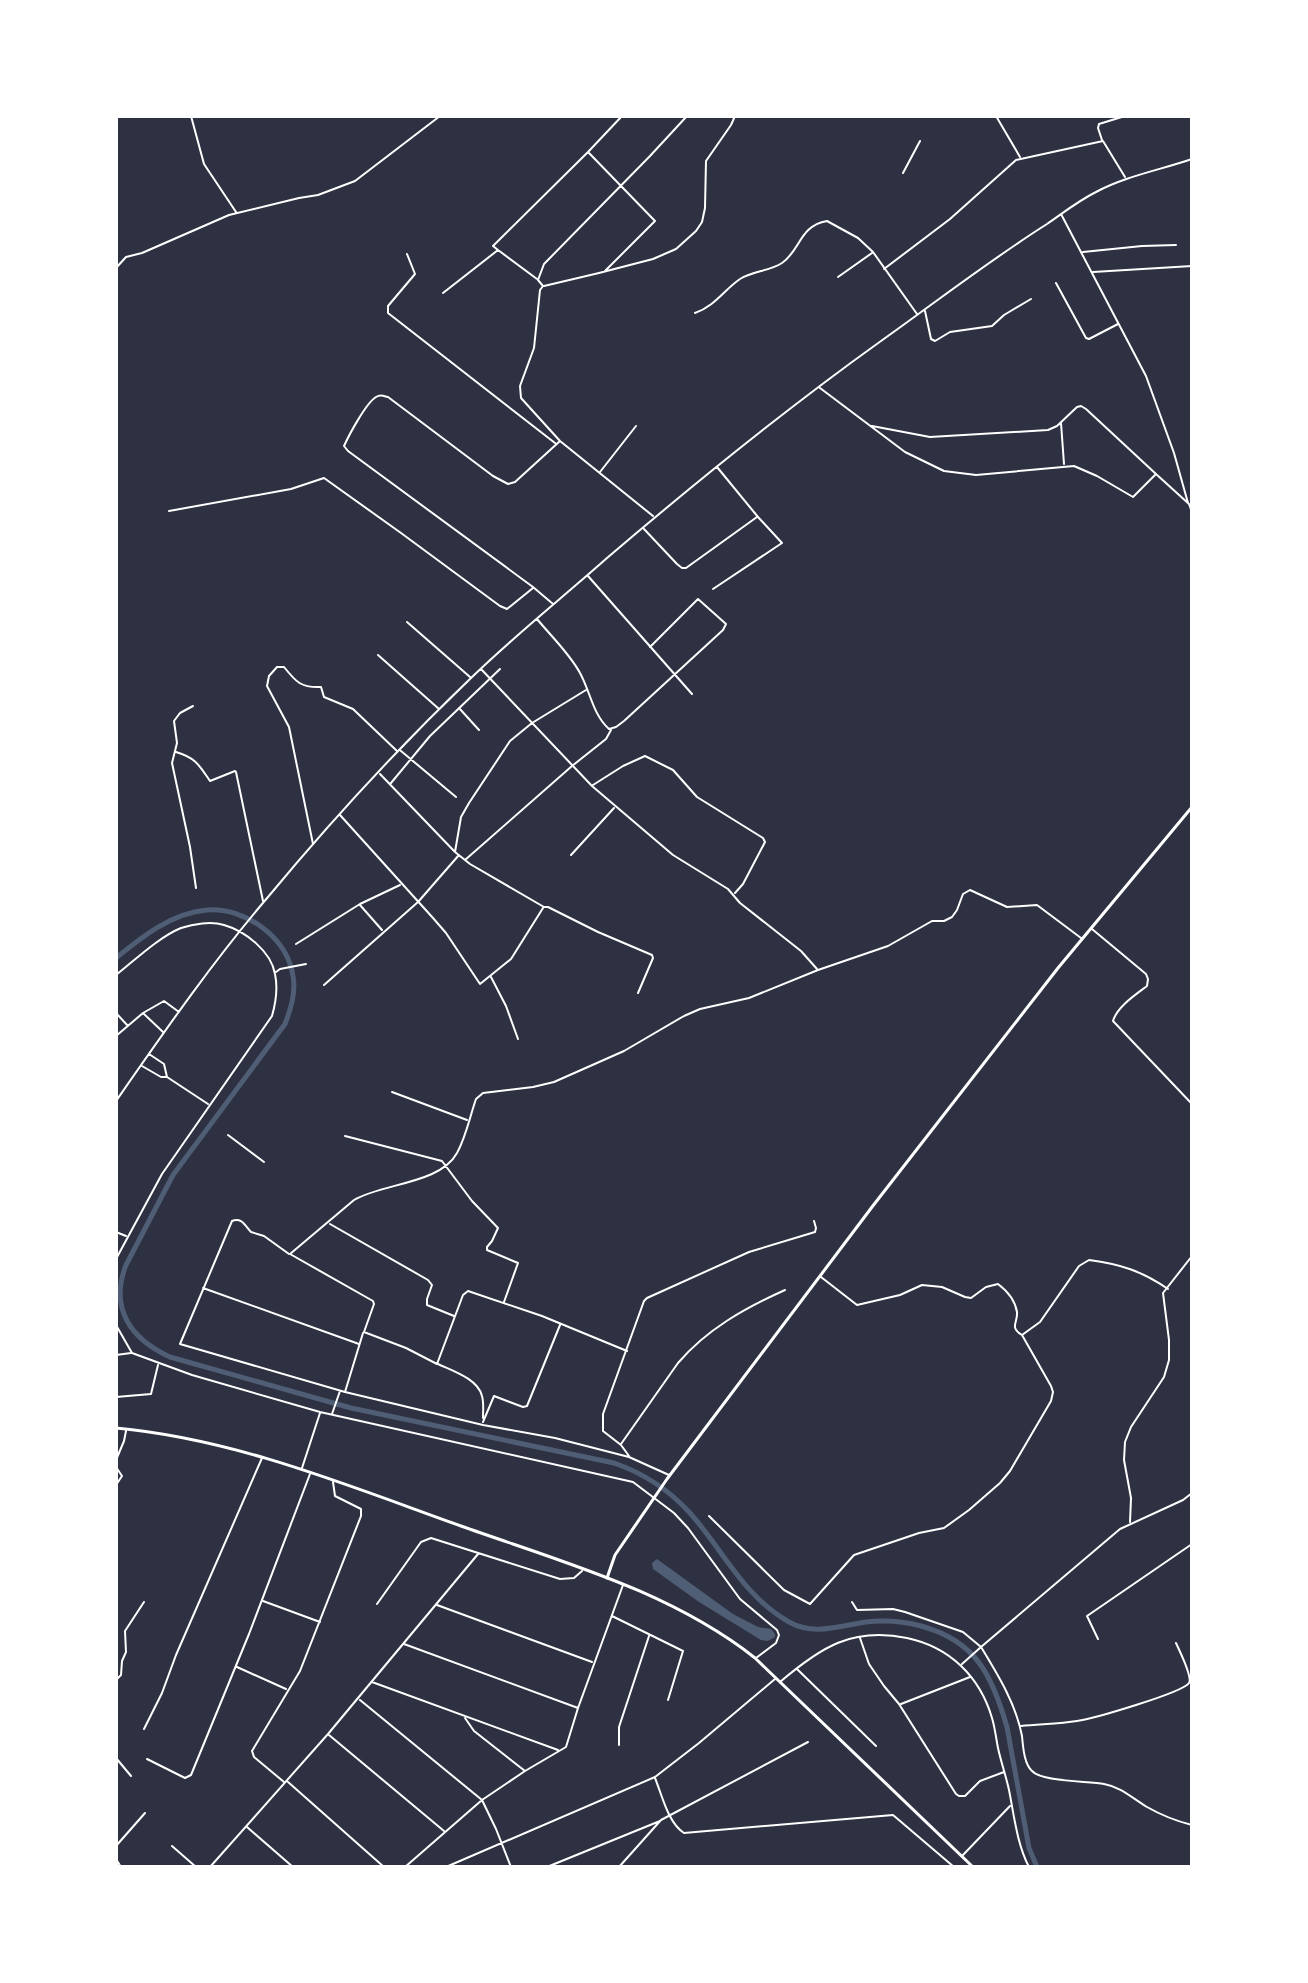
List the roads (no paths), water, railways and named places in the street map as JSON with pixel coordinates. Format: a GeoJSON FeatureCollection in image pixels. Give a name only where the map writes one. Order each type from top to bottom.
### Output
{"type":"FeatureCollection","features":[{"type":"Feature","properties":{"kind":"main road"},"geometry":{"type":"LineString","coordinates":[[607,1578],[615,1555],[654,1498],[820,1276],[1043,987],[1192,807]]}},
{"type":"Feature","properties":{"kind":"main road"},"geometry":{"type":"LineString","coordinates":[[116,1428],[232,1448],[262,1457],[607,1578],[657,1599],[722,1634],[755,1658],[973,1867]]}},
{"type":"Feature","properties":{"kind":"street"},"geometry":{"type":"LineString","coordinates":[[191,116],[204,164],[236,213]]}},
{"type":"Feature","properties":{"kind":"street"},"geometry":{"type":"LineString","coordinates":[[262,116],[271,116]]}},
{"type":"Feature","properties":{"kind":"street"},"geometry":{"type":"LineString","coordinates":[[116,268],[129,255],[142,253],[236,213],[318,195],[355,181],[440,116]]}},
{"type":"Feature","properties":{"kind":"street"},"geometry":{"type":"LineString","coordinates":[[543,286],[493,246],[622,116]]}},
{"type":"Feature","properties":{"kind":"street"},"geometry":{"type":"LineString","coordinates":[[538,280],[546,261],[687,116]]}},
{"type":"Feature","properties":{"kind":"street"},"geometry":{"type":"LineString","coordinates":[[558,442],[520,393],[534,348],[540,290],[551,283],[574,280],[672,252],[699,227],[705,208],[706,161],[735,116]]}},
{"type":"Feature","properties":{"kind":"street"},"geometry":{"type":"LineString","coordinates":[[996,116],[1020,158]]}},
{"type":"Feature","properties":{"kind":"street"},"geometry":{"type":"LineString","coordinates":[[1125,116],[1098,125],[1103,141],[1126,179]]}},
{"type":"Feature","properties":{"kind":"street"},"geometry":{"type":"LineString","coordinates":[[903,173],[920,141]]}},
{"type":"Feature","properties":{"kind":"street"},"geometry":{"type":"LineString","coordinates":[[884,269],[950,219],[1020,158],[1103,141]]}},
{"type":"Feature","properties":{"kind":"street"},"geometry":{"type":"LineString","coordinates":[[588,152],[655,221],[604,272]]}},
{"type":"Feature","properties":{"kind":"street"},"geometry":{"type":"LineString","coordinates":[[116,1101],[258,908],[313,844],[471,678],[587,575],[654,517],[819,387],[1018,242],[1094,193],[1126,179],[1192,159]]}},
{"type":"Feature","properties":{"kind":"street"},"geometry":{"type":"LineString","coordinates":[[1061,214],[1148,382],[1192,512]]}},
{"type":"Feature","properties":{"kind":"street"},"geometry":{"type":"LineString","coordinates":[[695,313],[722,297],[740,279],[785,261],[810,227],[827,221],[847,231],[873,252],[918,315]]}},
{"type":"Feature","properties":{"kind":"street"},"geometry":{"type":"LineString","coordinates":[[1082,252],[1176,245]]}},
{"type":"Feature","properties":{"kind":"street"},"geometry":{"type":"LineString","coordinates":[[443,293],[498,250]]}},
{"type":"Feature","properties":{"kind":"street"},"geometry":{"type":"LineString","coordinates":[[838,277],[873,252]]}},
{"type":"Feature","properties":{"kind":"street"},"geometry":{"type":"LineString","coordinates":[[407,254],[415,274],[388,306],[388,313],[654,517]]}},
{"type":"Feature","properties":{"kind":"street"},"geometry":{"type":"LineString","coordinates":[[1092,272],[1192,266]]}},
{"type":"Feature","properties":{"kind":"street"},"geometry":{"type":"LineString","coordinates":[[1056,283],[1086,338],[1119,324]]}},
{"type":"Feature","properties":{"kind":"street"},"geometry":{"type":"LineString","coordinates":[[924,310],[931,339],[935,341],[950,332],[992,326],[1031,299]]}},
{"type":"Feature","properties":{"kind":"street"},"geometry":{"type":"LineString","coordinates":[[819,387],[905,452],[954,474],[991,474],[1074,466],[1133,497],[1156,474]]}},
{"type":"Feature","properties":{"kind":"street"},"geometry":{"type":"LineString","coordinates":[[554,604],[346,449],[345,443],[368,406],[380,395],[388,397],[508,484],[515,482],[558,442]]}},
{"type":"Feature","properties":{"kind":"street"},"geometry":{"type":"LineString","coordinates":[[871,426],[930,437],[1048,430],[1061,423],[1077,407],[1084,407],[1189,504]]}},
{"type":"Feature","properties":{"kind":"street"},"geometry":{"type":"LineString","coordinates":[[1061,423],[1064,466]]}},
{"type":"Feature","properties":{"kind":"street"},"geometry":{"type":"LineString","coordinates":[[599,472],[636,426]]}},
{"type":"Feature","properties":{"kind":"street"},"geometry":{"type":"LineString","coordinates":[[713,589],[782,543],[717,466]]}},
{"type":"Feature","properties":{"kind":"street"},"geometry":{"type":"LineString","coordinates":[[169,511],[291,489],[324,478],[500,606],[507,609],[533,587]]}},
{"type":"Feature","properties":{"kind":"street"},"geometry":{"type":"LineString","coordinates":[[642,528],[671,559],[686,568],[758,517]]}},
{"type":"Feature","properties":{"kind":"street"},"geometry":{"type":"LineString","coordinates":[[587,575],[692,694]]}},
{"type":"Feature","properties":{"kind":"street"},"geometry":{"type":"LineString","coordinates":[[465,860],[606,739],[611,729],[624,721],[726,624],[698,599],[650,647]]}},
{"type":"Feature","properties":{"kind":"street"},"geometry":{"type":"LineString","coordinates":[[537,619],[576,667],[604,725],[611,729]]}},
{"type":"Feature","properties":{"kind":"street"},"geometry":{"type":"LineString","coordinates":[[407,622],[471,678]]}},
{"type":"Feature","properties":{"kind":"street"},"geometry":{"type":"LineString","coordinates":[[378,655],[440,710]]}},
{"type":"Feature","properties":{"kind":"street"},"geometry":{"type":"LineString","coordinates":[[313,844],[289,727],[267,686],[269,676],[281,665],[302,685],[321,687],[324,697],[353,709],[456,797]]}},
{"type":"Feature","properties":{"kind":"street"},"geometry":{"type":"LineString","coordinates":[[481,669],[615,807],[673,855],[734,894],[740,903],[801,951],[818,970]]}},
{"type":"Feature","properties":{"kind":"street"},"geometry":{"type":"LineString","coordinates":[[390,784],[430,736],[500,669]]}},
{"type":"Feature","properties":{"kind":"street"},"geometry":{"type":"LineString","coordinates":[[455,852],[461,817],[510,741],[532,723],[587,690]]}},
{"type":"Feature","properties":{"kind":"street"},"geometry":{"type":"LineString","coordinates":[[193,706],[180,713],[174,721],[176,752],[172,763],[196,888]]}},
{"type":"Feature","properties":{"kind":"street"},"geometry":{"type":"LineString","coordinates":[[458,708],[479,730]]}},
{"type":"Feature","properties":{"kind":"street"},"geometry":{"type":"LineString","coordinates":[[176,752],[201,765],[210,781],[236,772],[263,902]]}},
{"type":"Feature","properties":{"kind":"street"},"geometry":{"type":"LineString","coordinates":[[592,786],[645,756],[673,770],[697,797],[764,840],[743,884],[734,894]]}},
{"type":"Feature","properties":{"kind":"street"},"geometry":{"type":"LineString","coordinates":[[379,773],[465,860],[544,907],[652,955],[638,993]]}},
{"type":"Feature","properties":{"kind":"street"},"geometry":{"type":"LineString","coordinates":[[571,855],[615,807]]}},
{"type":"Feature","properties":{"kind":"street"},"geometry":{"type":"LineString","coordinates":[[340,815],[446,933],[480,984],[513,956],[544,907]]}},
{"type":"Feature","properties":{"kind":"street"},"geometry":{"type":"LineString","coordinates":[[324,985],[418,902],[459,855]]}},
{"type":"Feature","properties":{"kind":"street"},"geometry":{"type":"LineString","coordinates":[[296,944],[360,904],[401,884]]}},
{"type":"Feature","properties":{"kind":"street"},"geometry":{"type":"LineString","coordinates":[[290,1254],[366,1192],[427,1177],[447,1165],[456,1156],[476,1099],[483,1093],[554,1082],[624,1051],[700,1009],[749,998],[888,946],[932,921],[948,920],[955,914],[963,894],[970,890],[1007,907],[1037,905],[1082,939]]}},
{"type":"Feature","properties":{"kind":"street"},"geometry":{"type":"LineString","coordinates":[[360,904],[383,931]]}},
{"type":"Feature","properties":{"kind":"street"},"geometry":{"type":"LineString","coordinates":[[116,975],[180,929],[199,924],[222,924],[269,956],[275,972],[276,1002],[272,1016],[162,1174],[116,1259]]}},
{"type":"Feature","properties":{"kind":"street"},"geometry":{"type":"LineString","coordinates":[[1091,928],[1148,979],[1147,986],[1113,1016],[1113,1021],[1192,1104]]}},
{"type":"Feature","properties":{"kind":"street"},"geometry":{"type":"LineString","coordinates":[[275,972],[304,964]]}},
{"type":"Feature","properties":{"kind":"street"},"geometry":{"type":"LineString","coordinates":[[490,976],[506,1006],[518,1039]]}},
{"type":"Feature","properties":{"kind":"street"},"geometry":{"type":"LineString","coordinates":[[116,1036],[143,1013],[165,1001],[180,1013]]}},
{"type":"Feature","properties":{"kind":"street"},"geometry":{"type":"LineString","coordinates":[[116,1013],[128,1026]]}},
{"type":"Feature","properties":{"kind":"street"},"geometry":{"type":"LineString","coordinates":[[143,1013],[164,1033]]}},
{"type":"Feature","properties":{"kind":"street"},"geometry":{"type":"LineString","coordinates":[[149,1054],[164,1064],[167,1077]]}},
{"type":"Feature","properties":{"kind":"street"},"geometry":{"type":"LineString","coordinates":[[141,1066],[167,1077],[209,1104]]}},
{"type":"Feature","properties":{"kind":"street"},"geometry":{"type":"LineString","coordinates":[[392,1092],[468,1121]]}},
{"type":"Feature","properties":{"kind":"street"},"geometry":{"type":"LineString","coordinates":[[228,1135],[264,1162]]}},
{"type":"Feature","properties":{"kind":"street"},"geometry":{"type":"LineString","coordinates":[[345,1136],[433,1157],[447,1165],[472,1201],[498,1228],[487,1250],[518,1263],[503,1303]]}},
{"type":"Feature","properties":{"kind":"street"},"geometry":{"type":"LineString","coordinates":[[345,1392],[373,1301],[264,1236],[250,1232],[244,1222],[234,1220],[229,1225],[179,1342],[181,1345],[340,1391],[629,1457],[669,1477]]}},
{"type":"Feature","properties":{"kind":"street"},"geometry":{"type":"LineString","coordinates":[[629,1457],[621,1445],[603,1431],[603,1414],[647,1298],[748,1252],[815,1232],[814,1221]]}},
{"type":"Feature","properties":{"kind":"street"},"geometry":{"type":"LineString","coordinates":[[329,1223],[430,1281],[432,1285],[426,1303],[455,1316]]}},
{"type":"Feature","properties":{"kind":"street"},"geometry":{"type":"LineString","coordinates":[[116,1232],[127,1237]]}},
{"type":"Feature","properties":{"kind":"street"},"geometry":{"type":"LineString","coordinates":[[1130,1523],[1131,1498],[1124,1460],[1125,1442],[1131,1427],[1164,1377],[1169,1360],[1163,1293],[1192,1256]]}},
{"type":"Feature","properties":{"kind":"street"},"geometry":{"type":"LineString","coordinates":[[1022,1335],[1040,1322],[1079,1266],[1089,1260],[1137,1270],[1168,1289]]}},
{"type":"Feature","properties":{"kind":"street"},"geometry":{"type":"LineString","coordinates":[[709,1516],[784,1590],[810,1604],[854,1555],[949,1526],[1010,1471],[1051,1401],[1051,1386],[1015,1327],[1017,1315],[1014,1302],[998,1284],[986,1287],[971,1298],[942,1287],[918,1285],[900,1295],[857,1305],[820,1276]]}},
{"type":"Feature","properties":{"kind":"street"},"geometry":{"type":"LineString","coordinates":[[202,1288],[359,1344]]}},
{"type":"Feature","properties":{"kind":"street"},"geometry":{"type":"LineString","coordinates":[[621,1445],[688,1351],[724,1322],[785,1290]]}},
{"type":"Feature","properties":{"kind":"street"},"geometry":{"type":"LineString","coordinates":[[437,1364],[463,1295],[468,1291],[627,1351]]}},
{"type":"Feature","properties":{"kind":"street"},"geometry":{"type":"LineString","coordinates":[[483,1424],[494,1396],[527,1406],[560,1324]]}},
{"type":"Feature","properties":{"kind":"street"},"geometry":{"type":"LineString","coordinates":[[116,1325],[132,1353]]}},
{"type":"Feature","properties":{"kind":"street"},"geometry":{"type":"LineString","coordinates":[[364,1332],[406,1348],[470,1380],[483,1400],[483,1424]]}},
{"type":"Feature","properties":{"kind":"street"},"geometry":{"type":"LineString","coordinates":[[116,1355],[132,1353],[158,1364],[320,1412],[623,1479],[641,1487],[674,1513],[740,1599],[777,1630],[776,1643],[755,1658]]}},
{"type":"Feature","properties":{"kind":"street"},"geometry":{"type":"LineString","coordinates":[[116,1397],[151,1394],[158,1364]]}},
{"type":"Feature","properties":{"kind":"street"},"geometry":{"type":"LineString","coordinates":[[332,1415],[340,1391]]}},
{"type":"Feature","properties":{"kind":"street"},"geometry":{"type":"LineString","coordinates":[[301,1470],[320,1412]]}},
{"type":"Feature","properties":{"kind":"street"},"geometry":{"type":"LineString","coordinates":[[116,1460],[126,1429]]}},
{"type":"Feature","properties":{"kind":"street"},"geometry":{"type":"LineString","coordinates":[[144,1729],[262,1457]]}},
{"type":"Feature","properties":{"kind":"street"},"geometry":{"type":"LineString","coordinates":[[116,1467],[122,1476],[116,1485]]}},
{"type":"Feature","properties":{"kind":"street"},"geometry":{"type":"LineString","coordinates":[[147,1759],[185,1778],[191,1775],[310,1473]]}},
{"type":"Feature","properties":{"kind":"street"},"geometry":{"type":"LineString","coordinates":[[333,1481],[335,1496],[358,1506],[362,1512],[300,1671],[252,1751],[254,1757],[384,1867]]}},
{"type":"Feature","properties":{"kind":"street"},"geometry":{"type":"LineString","coordinates":[[962,1664],[1130,1523],[1192,1493]]}},
{"type":"Feature","properties":{"kind":"street"},"geometry":{"type":"LineString","coordinates":[[377,1604],[421,1542],[431,1538],[560,1579],[574,1578],[583,1570]]}},
{"type":"Feature","properties":{"kind":"street"},"geometry":{"type":"LineString","coordinates":[[1098,1639],[1087,1616],[1192,1544]]}},
{"type":"Feature","properties":{"kind":"street"},"geometry":{"type":"LineString","coordinates":[[210,1867],[359,1698],[478,1554]]}},
{"type":"Feature","properties":{"kind":"street"},"geometry":{"type":"LineString","coordinates":[[405,1867],[482,1800],[568,1744],[623,1585]]}},
{"type":"Feature","properties":{"kind":"street"},"geometry":{"type":"LineString","coordinates":[[262,1600],[320,1622]]}},
{"type":"Feature","properties":{"kind":"street"},"geometry":{"type":"LineString","coordinates":[[116,1680],[121,1675],[126,1652],[125,1631],[144,1602]]}},
{"type":"Feature","properties":{"kind":"street"},"geometry":{"type":"LineString","coordinates":[[852,1602],[857,1610],[893,1609],[952,1627],[963,1632],[980,1648],[999,1677],[1020,1726],[1032,1772],[1117,1788],[1145,1806],[1192,1825]]}},
{"type":"Feature","properties":{"kind":"street"},"geometry":{"type":"LineString","coordinates":[[436,1605],[595,1663]]}},
{"type":"Feature","properties":{"kind":"street"},"geometry":{"type":"LineString","coordinates":[[611,1616],[683,1651],[668,1700]]}},
{"type":"Feature","properties":{"kind":"street"},"geometry":{"type":"LineString","coordinates":[[446,1867],[655,1777],[811,1656],[837,1642],[876,1634],[917,1640],[952,1657],[962,1664],[971,1677],[986,1700],[993,1721],[1011,1805],[1029,1867]]}},
{"type":"Feature","properties":{"kind":"street"},"geometry":{"type":"LineString","coordinates":[[619,1745],[619,1727],[649,1635]]}},
{"type":"Feature","properties":{"kind":"street"},"geometry":{"type":"LineString","coordinates":[[860,1636],[869,1664],[899,1704],[956,1794],[965,1796],[980,1781],[1004,1772]]}},
{"type":"Feature","properties":{"kind":"street"},"geometry":{"type":"LineString","coordinates":[[403,1643],[578,1708]]}},
{"type":"Feature","properties":{"kind":"street"},"geometry":{"type":"LineString","coordinates":[[1020,1726],[1078,1721],[1187,1685],[1190,1679],[1188,1671],[1176,1643]]}},
{"type":"Feature","properties":{"kind":"street"},"geometry":{"type":"LineString","coordinates":[[236,1666],[288,1690]]}},
{"type":"Feature","properties":{"kind":"street"},"geometry":{"type":"LineString","coordinates":[[796,1668],[876,1746]]}},
{"type":"Feature","properties":{"kind":"street"},"geometry":{"type":"LineString","coordinates":[[899,1704],[971,1677]]}},
{"type":"Feature","properties":{"kind":"street"},"geometry":{"type":"LineString","coordinates":[[371,1682],[559,1751]]}},
{"type":"Feature","properties":{"kind":"street"},"geometry":{"type":"LineString","coordinates":[[359,1698],[482,1800],[511,1867]]}},
{"type":"Feature","properties":{"kind":"street"},"geometry":{"type":"LineString","coordinates":[[465,1717],[474,1731],[525,1771]]}},
{"type":"Feature","properties":{"kind":"street"},"geometry":{"type":"LineString","coordinates":[[328,1734],[445,1832]]}},
{"type":"Feature","properties":{"kind":"street"},"geometry":{"type":"LineString","coordinates":[[547,1867],[671,1816],[808,1742]]}},
{"type":"Feature","properties":{"kind":"street"},"geometry":{"type":"LineString","coordinates":[[116,1758],[131,1776]]}},
{"type":"Feature","properties":{"kind":"street"},"geometry":{"type":"LineString","coordinates":[[655,1777],[671,1816],[679,1831],[684,1833],[893,1815],[954,1867]]}},
{"type":"Feature","properties":{"kind":"street"},"geometry":{"type":"LineString","coordinates":[[961,1856],[1011,1805]]}},
{"type":"Feature","properties":{"kind":"street"},"geometry":{"type":"LineString","coordinates":[[116,1846],[145,1813]]}},
{"type":"Feature","properties":{"kind":"street"},"geometry":{"type":"LineString","coordinates":[[619,1867],[661,1820]]}},
{"type":"Feature","properties":{"kind":"street"},"geometry":{"type":"LineString","coordinates":[[246,1826],[293,1867]]}},
{"type":"Feature","properties":{"kind":"street"},"geometry":{"type":"LineString","coordinates":[[172,1846],[196,1867]]}},
{"type":"Feature","properties":{"kind":"street"},"geometry":{"type":"LineString","coordinates":[[116,1859],[121,1867]]}},
{"type":"Feature","properties":{"kind":"water"},"geometry":{"type":"Polygon","coordinates":[[[657,1559],[733,1614],[758,1627],[771,1629],[775,1637],[768,1641],[761,1640],[699,1602],[653,1569],[652,1563],[657,1559]]]}},
{"type":"Feature","properties":{"kind":"waterway"},"geometry":{"type":"LineString","coordinates":[[116,958],[170,921],[194,912],[221,910],[249,919],[273,937],[289,962],[294,982],[285,1024],[173,1175],[126,1265],[120,1295],[122,1309],[134,1332],[170,1357],[351,1408],[625,1467],[646,1477],[682,1505],[759,1600],[789,1622],[817,1629],[866,1622],[900,1622],[921,1626],[956,1641],[979,1663],[995,1691],[1007,1727],[1029,1848],[1037,1867]]}}]}
